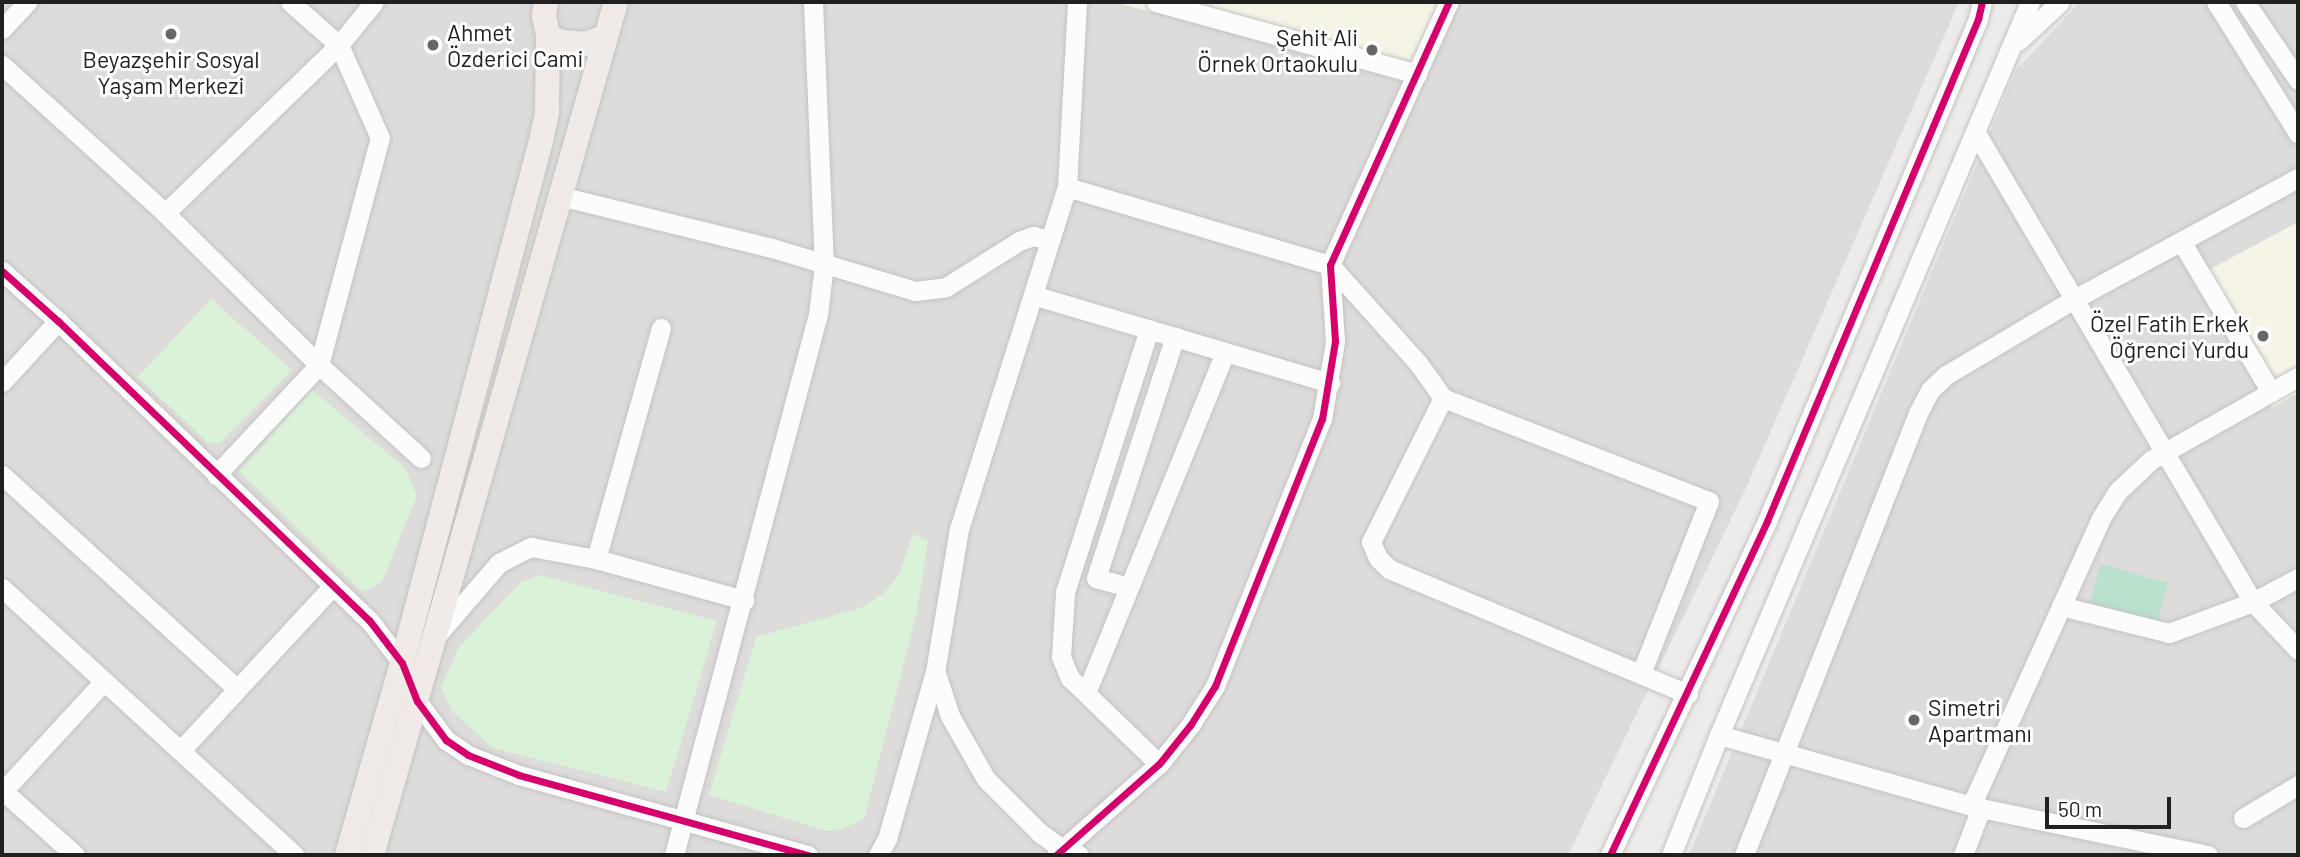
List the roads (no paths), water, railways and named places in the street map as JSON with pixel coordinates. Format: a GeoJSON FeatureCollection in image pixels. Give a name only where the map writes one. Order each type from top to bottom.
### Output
{"type":"FeatureCollection","features":[{"type":"Feature","properties":{"kind":"main road"},"geometry":{"type":"LineString","coordinates":[[372,855],[616,2]]}},
{"type":"Feature","properties":{"kind":"main road"},"geometry":{"type":"LineString","coordinates":[[541,14],[560,43],[574,45],[604,37]]}},
{"type":"Feature","properties":{"kind":"main road"},"geometry":{"type":"LineString","coordinates":[[347,855],[402,663],[541,141],[547,112],[541,14]]}},
{"type":"Feature","properties":{"kind":"street"},"geometry":{"type":"LineString","coordinates":[[2,29],[27,2]]}},
{"type":"Feature","properties":{"kind":"street"},"geometry":{"type":"LineString","coordinates":[[216,475],[319,365],[380,138],[339,45],[290,2]]}},
{"type":"Feature","properties":{"kind":"street"},"geometry":{"type":"LineString","coordinates":[[165,213],[339,45],[374,2]]}},
{"type":"Feature","properties":{"kind":"street"},"geometry":{"type":"LineString","coordinates":[[674,855],[818,314],[824,265],[813,2]]}},
{"type":"Feature","properties":{"kind":"street"},"geometry":{"type":"LineString","coordinates":[[878,855],[887,839],[935,672],[959,529],[1066,187],[1077,2]]}},
{"type":"Feature","properties":{"kind":"street"},"geometry":{"type":"LineString","coordinates":[[1156,2],[1417,74]]}},
{"type":"Feature","properties":{"kind":"street"},"geometry":{"type":"LineString","coordinates":[[935,672],[950,716],[986,779],[1020,817],[1065,853],[1159,764],[1191,724],[1215,686],[1314,445],[1330,383],[1335,315],[1330,265],[1449,2]]}},
{"type":"Feature","properties":{"kind":"street"},"geometry":{"type":"LineString","coordinates":[[1610,855],[1767,521],[1980,10],[1990,2]]}},
{"type":"Feature","properties":{"kind":"street"},"geometry":{"type":"LineString","coordinates":[[1671,855],[1719,735],[2015,44],[2030,2]]}},
{"type":"Feature","properties":{"kind":"street"},"geometry":{"type":"LineString","coordinates":[[2015,44],[2060,2]]}},
{"type":"Feature","properties":{"kind":"street"},"geometry":{"type":"LineString","coordinates":[[2216,2],[2298,133]]}},
{"type":"Feature","properties":{"kind":"street"},"geometry":{"type":"LineString","coordinates":[[2245,2],[2298,80]]}},
{"type":"Feature","properties":{"kind":"street"},"geometry":{"type":"LineString","coordinates":[[2,65],[165,213],[319,365],[421,458]]}},
{"type":"Feature","properties":{"kind":"street"},"geometry":{"type":"LineString","coordinates":[[1976,133],[2253,602],[2298,650]]}},
{"type":"Feature","properties":{"kind":"street"},"geometry":{"type":"LineString","coordinates":[[1744,855],[1923,401],[1946,375],[2074,299],[2298,178]]}},
{"type":"Feature","properties":{"kind":"street"},"geometry":{"type":"LineString","coordinates":[[1066,187],[1330,265],[1418,363],[1443,398],[1709,501],[1641,674]]}},
{"type":"Feature","properties":{"kind":"street"},"geometry":{"type":"LineString","coordinates":[[560,196],[772,248],[899,289],[927,290],[955,282],[1019,241],[1033,236],[1049,240]]}},
{"type":"Feature","properties":{"kind":"street"},"geometry":{"type":"LineString","coordinates":[[2181,241],[2271,392]]}},
{"type":"Feature","properties":{"kind":"street"},"geometry":{"type":"LineString","coordinates":[[2,271],[58,321],[369,620],[402,663],[417,701],[446,740],[468,755],[519,775],[684,823],[808,855]]}},
{"type":"Feature","properties":{"kind":"street"},"geometry":{"type":"LineString","coordinates":[[1033,295],[1330,383]]}},
{"type":"Feature","properties":{"kind":"street"},"geometry":{"type":"LineString","coordinates":[[2,382],[58,321]]}},
{"type":"Feature","properties":{"kind":"street"},"geometry":{"type":"LineString","coordinates":[[596,558],[661,328]]}},
{"type":"Feature","properties":{"kind":"street"},"geometry":{"type":"LineString","coordinates":[[1149,329],[1065,593],[1062,663],[1067,674],[1159,764]]}},
{"type":"Feature","properties":{"kind":"street"},"geometry":{"type":"LineString","coordinates":[[1129,587],[1096,578],[1175,337]]}},
{"type":"Feature","properties":{"kind":"street"},"geometry":{"type":"LineString","coordinates":[[1086,693],[1225,352]]}},
{"type":"Feature","properties":{"kind":"street"},"geometry":{"type":"LineString","coordinates":[[1963,855],[1976,807],[2061,606],[2108,505],[2127,480],[2165,452],[2298,377]]}},
{"type":"Feature","properties":{"kind":"street"},"geometry":{"type":"LineString","coordinates":[[1443,398],[1371,542],[1377,558],[1389,569],[1688,694]]}},
{"type":"Feature","properties":{"kind":"street"},"geometry":{"type":"LineString","coordinates":[[2,475],[237,689]]}},
{"type":"Feature","properties":{"kind":"street"},"geometry":{"type":"LineString","coordinates":[[436,636],[490,572],[510,555],[531,547],[596,558],[744,600]]}},
{"type":"Feature","properties":{"kind":"street"},"geometry":{"type":"LineString","coordinates":[[2061,606],[2169,633],[2253,602],[2298,578]]}},
{"type":"Feature","properties":{"kind":"street"},"geometry":{"type":"LineString","coordinates":[[181,750],[333,586]]}},
{"type":"Feature","properties":{"kind":"street"},"geometry":{"type":"LineString","coordinates":[[2,588],[181,750],[289,853]]}},
{"type":"Feature","properties":{"kind":"street"},"geometry":{"type":"LineString","coordinates":[[75,855],[3,790],[104,681]]}},
{"type":"Feature","properties":{"kind":"street"},"geometry":{"type":"LineString","coordinates":[[1719,735],[1976,807],[2208,855]]}},
{"type":"Feature","properties":{"kind":"street"},"geometry":{"type":"LineString","coordinates":[[2243,818],[2298,786]]}},
{"type":"Feature","properties":{"kind":"place","name":"Beyazşehir Sosyal Yaşam Merkezi"},"geometry":{"type":"Point","coordinates":[171,34]}},
{"type":"Feature","properties":{"kind":"place","name":"Ahmet Özderici Cami"},"geometry":{"type":"Point","coordinates":[433,45]}},
{"type":"Feature","properties":{"kind":"place","name":"Şehit Ali Örnek Ortaokulu"},"geometry":{"type":"Point","coordinates":[1372,50]}},
{"type":"Feature","properties":{"kind":"place","name":"Özel Fatih Erkek Öğrenci Yurdu"},"geometry":{"type":"Point","coordinates":[2263,336]}},
{"type":"Feature","properties":{"kind":"place","name":"Simetri Apartmanı"},"geometry":{"type":"Point","coordinates":[1914,720]}}]}
